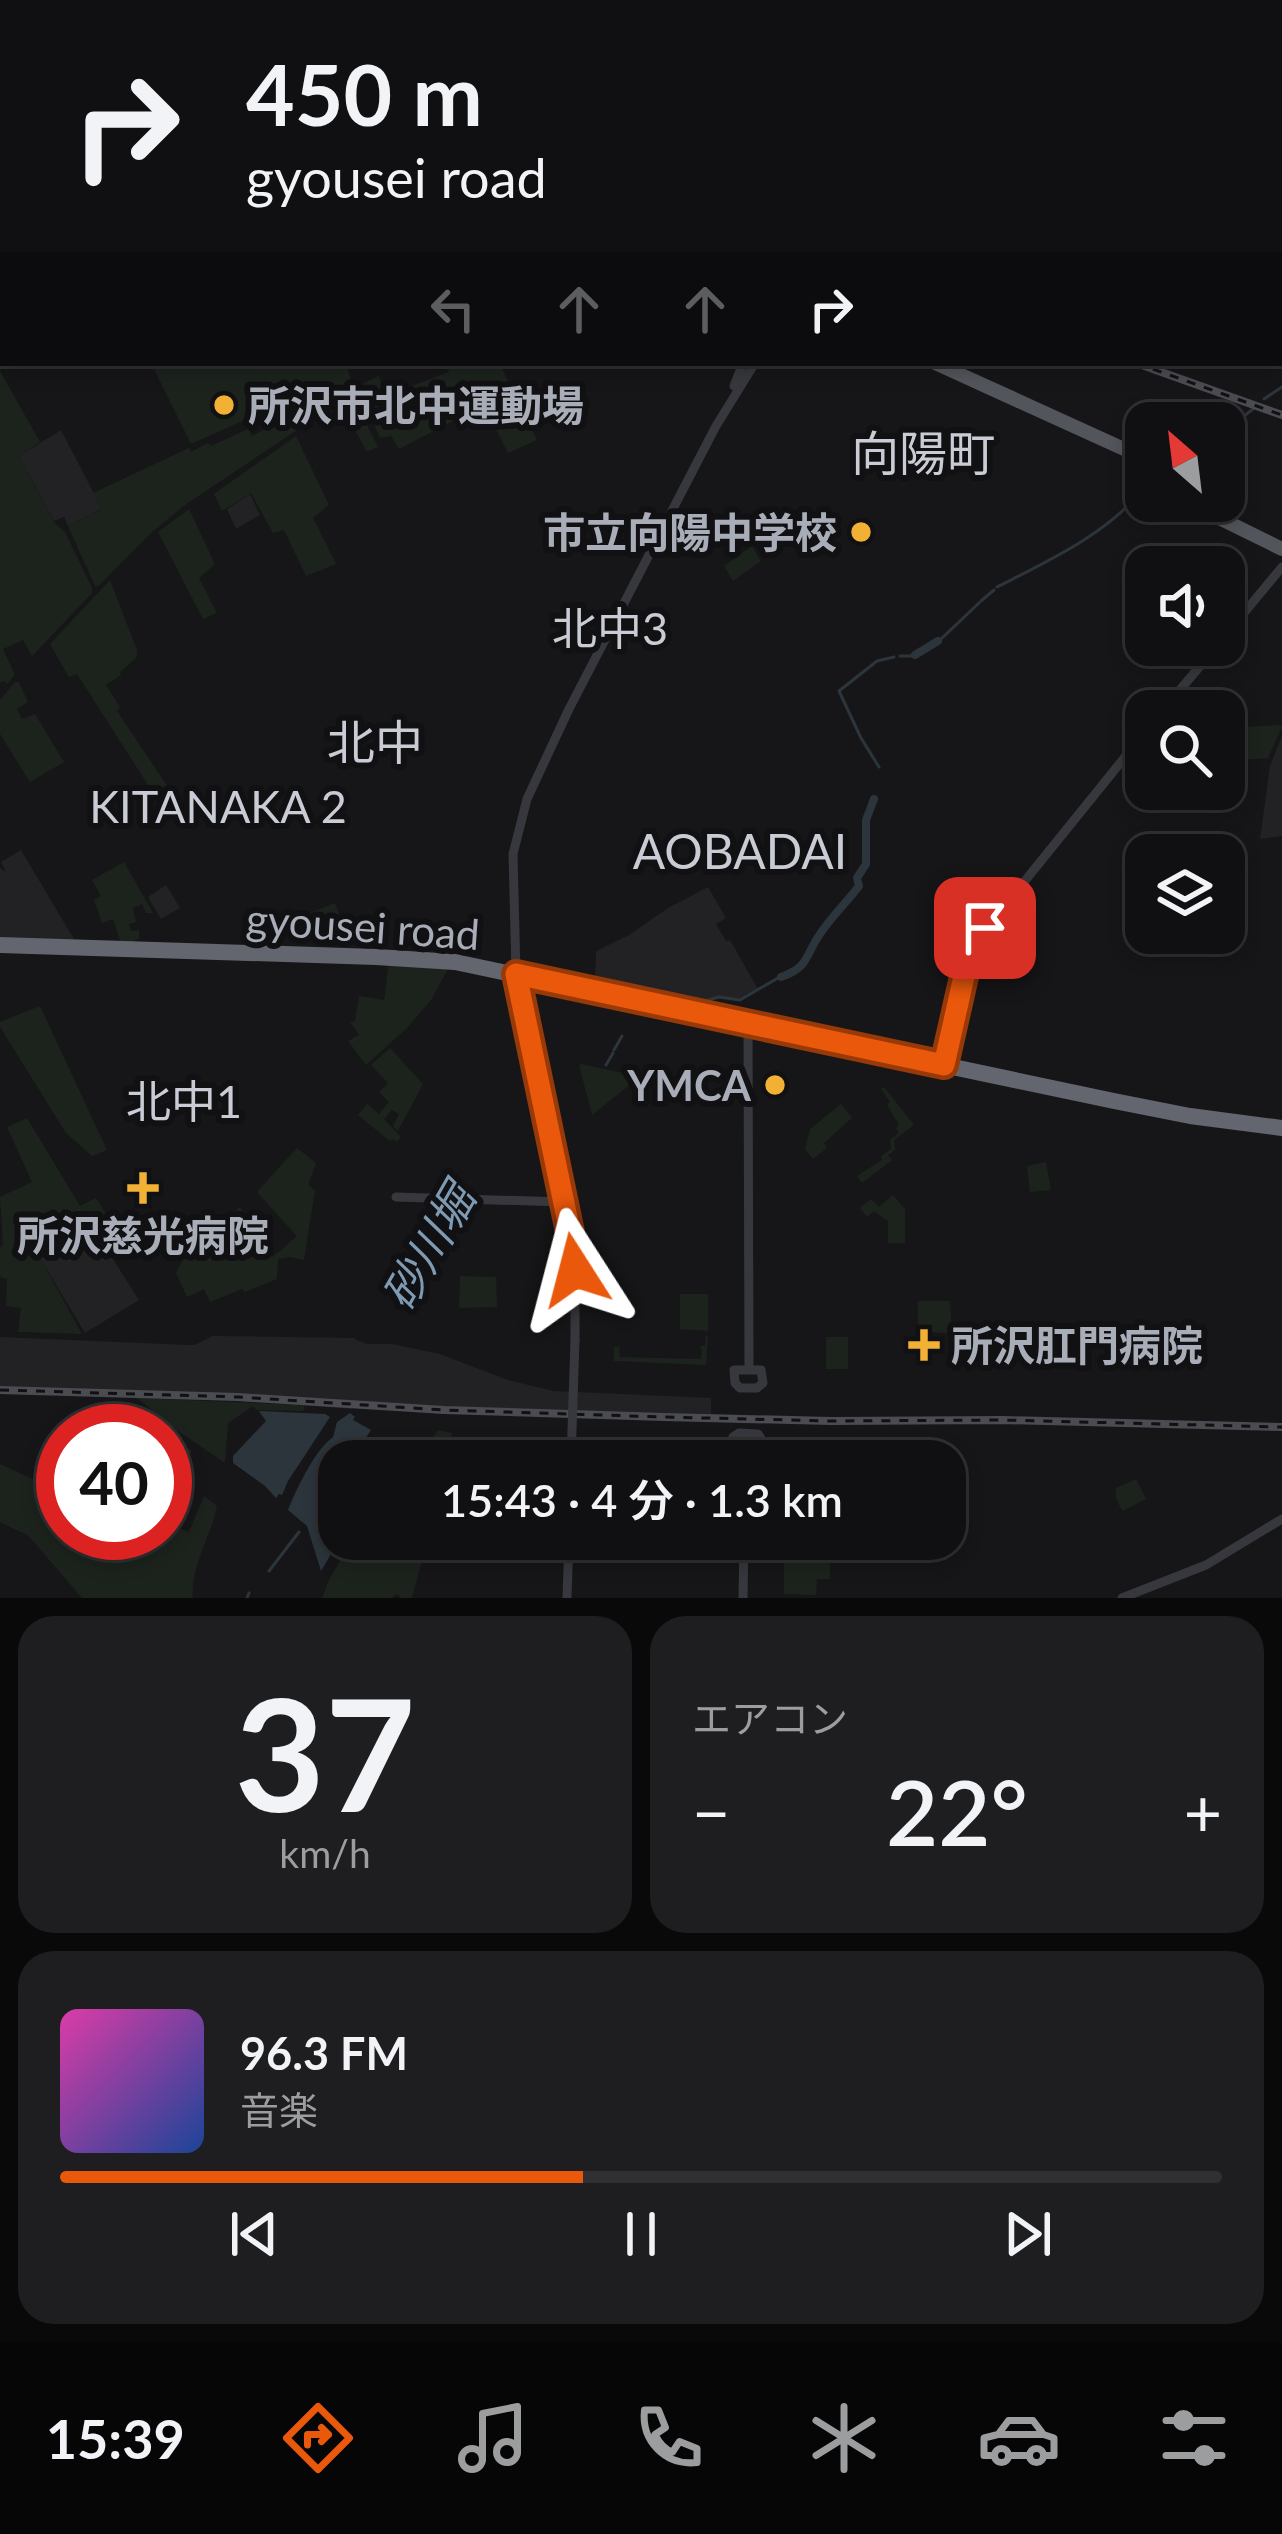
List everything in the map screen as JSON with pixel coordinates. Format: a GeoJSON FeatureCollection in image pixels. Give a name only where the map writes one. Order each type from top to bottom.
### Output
{"type":"FeatureCollection","features":[{"type":"Feature","properties":{"kind":"highway","name":"gyousei road"},"geometry":{"type":"LineString","coordinates":[[0,945],[431,959],[1190,1116],[1282,1128]]}},
{"type":"Feature","properties":{"kind":"main road"},"geometry":{"type":"LineString","coordinates":[[942,366],[1125,449]]}},
{"type":"Feature","properties":{"kind":"main road"},"geometry":{"type":"LineString","coordinates":[[1227,522],[1282,549]]}},
{"type":"Feature","properties":{"kind":"street"},"geometry":{"type":"LineString","coordinates":[[573,1440],[575,1270],[516,974],[513,854],[527,799],[716,426],[742,366]]}},
{"type":"Feature","properties":{"kind":"street"},"geometry":{"type":"LineString","coordinates":[[716,426],[753,366]]}},
{"type":"Feature","properties":{"kind":"street"},"geometry":{"type":"LineString","coordinates":[[1245,612],[1282,567]]}},
{"type":"Feature","properties":{"kind":"street"},"geometry":{"type":"LineString","coordinates":[[1180,690],[1200,666]]}},
{"type":"Feature","properties":{"kind":"street"},"geometry":{"type":"LineString","coordinates":[[944,1065],[968,959],[978,939],[1125,757]]}},
{"type":"Feature","properties":{"kind":"street"},"geometry":{"type":"LineString","coordinates":[[748,1024],[755,1370],[763,1383],[757,1388],[736,1386],[734,1370],[755,1370]]}},
{"type":"Feature","properties":{"kind":"street"},"geometry":{"type":"LineString","coordinates":[[396,1197],[564,1202]]}},
{"type":"Feature","properties":{"kind":"street"},"geometry":{"type":"LineString","coordinates":[[1123,1598],[1206,1565],[1282,1519]]}},
{"type":"Feature","properties":{"kind":"street"},"geometry":{"type":"LineString","coordinates":[[567,1598],[568,1560]]}},
{"type":"Feature","properties":{"kind":"street"},"geometry":{"type":"LineString","coordinates":[[742,1598],[743,1560]]}},
{"type":"Feature","properties":{"kind":"shaded area","name":"所沢市北中運動場"},"geometry":{"type":"Polygon","coordinates":[[[152,366],[347,366],[352,383],[291,399],[191,444],[152,366]]]}},
{"type":"Feature","properties":{"kind":"shaded area"},"geometry":{"type":"Polygon","coordinates":[[[447,366],[500,366],[537,440],[508,453],[484,405],[399,449],[391,436],[380,438],[360,385],[379,376],[385,396],[449,372],[447,366]]]}},
{"type":"Feature","properties":{"kind":"shaded area"},"geometry":{"type":"Polygon","coordinates":[[[0,371],[40,442],[19,456],[92,588],[32,656],[23,640],[3,649],[15,675],[7,684],[0,683],[0,371]]]}},
{"type":"Feature","properties":{"kind":"shaded area"},"geometry":{"type":"Polygon","coordinates":[[[334,393],[339,409],[309,422],[185,505],[95,586],[68,526],[101,510],[93,493],[189,448],[191,452],[208,443],[211,446],[248,429],[252,436],[283,419],[282,408],[334,393]]]}},
{"type":"Feature","properties":{"kind":"shaded area"},"geometry":{"type":"Polygon","coordinates":[[[358,407],[378,447],[367,452],[345,412],[358,407]]]}},
{"type":"Feature","properties":{"kind":"shaded area"},"geometry":{"type":"Polygon","coordinates":[[[61,430],[102,509],[68,526],[64,517],[54,521],[19,456],[61,430]]]}},
{"type":"Feature","properties":{"kind":"shaded area"},"geometry":{"type":"Polygon","coordinates":[[[296,436],[329,505],[313,518],[336,564],[306,576],[284,530],[273,533],[251,493],[222,511],[214,494],[296,436]]]}},
{"type":"Feature","properties":{"kind":"shaded area"},"geometry":{"type":"Polygon","coordinates":[[[250,494],[260,515],[236,529],[227,509],[250,494]]]}},
{"type":"Feature","properties":{"kind":"shaded area","name":"所沢市北中運動場"},"geometry":{"type":"Polygon","coordinates":[[[189,509],[215,564],[199,578],[217,613],[203,619],[158,532],[189,509]]]}},
{"type":"Feature","properties":{"kind":"shaded area"},"geometry":{"type":"Polygon","coordinates":[[[752,546],[761,561],[733,581],[724,566],[752,546]]]}},
{"type":"Feature","properties":{"kind":"shaded area"},"geometry":{"type":"Polygon","coordinates":[[[110,580],[137,650],[121,675],[106,685],[120,707],[117,711],[172,793],[159,802],[77,674],[69,677],[50,644],[110,580]]]}},
{"type":"Feature","properties":{"kind":"shaded area"},"geometry":{"type":"Polygon","coordinates":[[[15,682],[28,702],[17,709],[22,719],[35,714],[64,762],[30,782],[0,734],[0,700],[15,682]]]}},
{"type":"Feature","properties":{"kind":"shaded area"},"geometry":{"type":"Polygon","coordinates":[[[1245,727],[1282,727],[1268,758],[1245,760],[1245,727]]]}},
{"type":"Feature","properties":{"kind":"shaded area"},"geometry":{"type":"Polygon","coordinates":[[[1282,736],[1282,836],[1260,839],[1270,766],[1282,736]]]}},
{"type":"Feature","properties":{"kind":"shaded area"},"geometry":{"type":"Polygon","coordinates":[[[21,850],[77,944],[0,940],[0,868],[6,872],[1,862],[21,850]]]}},
{"type":"Feature","properties":{"kind":"shaded area"},"geometry":{"type":"Polygon","coordinates":[[[124,862],[153,913],[146,913],[142,904],[133,908],[136,922],[129,924],[131,931],[139,930],[135,946],[122,946],[113,919],[102,923],[94,900],[101,896],[92,880],[124,862]]]}},
{"type":"Feature","properties":{"kind":"shaded area"},"geometry":{"type":"Polygon","coordinates":[[[166,885],[180,908],[161,919],[148,897],[166,885]]]}},
{"type":"Feature","properties":{"kind":"shaded area"},"geometry":{"type":"Polygon","coordinates":[[[708,887],[726,918],[716,924],[758,989],[737,1000],[719,996],[688,1003],[671,999],[668,993],[656,998],[595,985],[596,951],[708,887]]]}},
{"type":"Feature","properties":{"kind":"shaded area"},"geometry":{"type":"Polygon","coordinates":[[[1019,893],[1036,909],[994,962],[975,959],[988,932],[1019,893]]]}},
{"type":"Feature","properties":{"kind":"shaded area"},"geometry":{"type":"Polygon","coordinates":[[[335,903],[347,935],[338,938],[334,931],[324,935],[322,943],[310,913],[335,903]]]}},
{"type":"Feature","properties":{"kind":"shaded area"},"geometry":{"type":"Polygon","coordinates":[[[389,961],[450,965],[431,1000],[366,1065],[348,1041],[359,1035],[350,1022],[355,1021],[359,996],[384,1000],[389,961]]]}},
{"type":"Feature","properties":{"kind":"shaded area"},"geometry":{"type":"Polygon","coordinates":[[[40,1006],[107,1150],[92,1156],[66,1133],[0,1027],[0,1022],[40,1006]]]}},
{"type":"Feature","properties":{"kind":"shaded area"},"geometry":{"type":"Polygon","coordinates":[[[390,1048],[423,1084],[398,1131],[393,1126],[399,1114],[392,1110],[384,1119],[401,1137],[397,1142],[358,1115],[367,1104],[379,1114],[389,1102],[379,1092],[388,1083],[371,1065],[390,1048]]]}},
{"type":"Feature","properties":{"kind":"shaded area"},"geometry":{"type":"Polygon","coordinates":[[[581,1064],[637,1076],[637,1079],[592,1115],[581,1064]]]}},
{"type":"Feature","properties":{"kind":"shaded area"},"geometry":{"type":"Polygon","coordinates":[[[884,1087],[914,1125],[894,1140],[895,1150],[888,1155],[892,1160],[862,1183],[857,1176],[882,1160],[891,1149],[890,1140],[899,1133],[884,1087]]]}},
{"type":"Feature","properties":{"kind":"shaded area"},"geometry":{"type":"Polygon","coordinates":[[[841,1104],[852,1118],[813,1159],[805,1149],[810,1129],[841,1104]]]}},
{"type":"Feature","properties":{"kind":"shaded area"},"geometry":{"type":"Polygon","coordinates":[[[27,1118],[80,1206],[96,1198],[114,1227],[100,1237],[80,1207],[52,1217],[67,1243],[40,1258],[82,1334],[18,1332],[21,1308],[6,1306],[7,1279],[0,1277],[0,1197],[32,1182],[7,1127],[27,1118]]]}},
{"type":"Feature","properties":{"kind":"shaded area"},"geometry":{"type":"Polygon","coordinates":[[[297,1148],[316,1163],[308,1185],[315,1190],[304,1260],[278,1259],[277,1279],[245,1292],[242,1289],[210,1302],[204,1289],[187,1297],[176,1273],[189,1247],[240,1207],[273,1257],[297,1236],[257,1192],[297,1148]]]}},
{"type":"Feature","properties":{"kind":"shaded area"},"geometry":{"type":"Polygon","coordinates":[[[1046,1162],[1051,1190],[1030,1192],[1027,1166],[1046,1162]]]}},
{"type":"Feature","properties":{"kind":"shaded area"},"geometry":{"type":"Polygon","coordinates":[[[893,1195],[905,1209],[905,1243],[888,1243],[888,1221],[874,1211],[867,1217],[860,1208],[871,1199],[879,1207],[893,1195]]]}},
{"type":"Feature","properties":{"kind":"shaded area"},"geometry":{"type":"Polygon","coordinates":[[[80,1207],[139,1300],[85,1333],[40,1258],[67,1244],[52,1218],[80,1207]]]}},
{"type":"Feature","properties":{"kind":"shaded area"},"geometry":{"type":"Polygon","coordinates":[[[460,1276],[496,1277],[497,1307],[459,1308],[460,1276]]]}},
{"type":"Feature","properties":{"kind":"shaded area"},"geometry":{"type":"Polygon","coordinates":[[[680,1294],[708,1294],[708,1331],[680,1329],[680,1294]]]}},
{"type":"Feature","properties":{"kind":"shaded area"},"geometry":{"type":"Polygon","coordinates":[[[918,1301],[950,1301],[952,1333],[918,1332],[918,1301]]]}},
{"type":"Feature","properties":{"kind":"shaded area"},"geometry":{"type":"Polygon","coordinates":[[[1177,1334],[1192,1361],[1170,1371],[1159,1348],[1177,1334]]]}},
{"type":"Feature","properties":{"kind":"shaded area"},"geometry":{"type":"Polygon","coordinates":[[[706,1335],[706,1365],[614,1361],[614,1347],[619,1347],[620,1357],[701,1359],[699,1346],[705,1346],[706,1335]]]}},
{"type":"Feature","properties":{"kind":"shaded area"},"geometry":{"type":"Polygon","coordinates":[[[212,1336],[355,1338],[367,1344],[392,1344],[440,1354],[508,1380],[554,1391],[711,1398],[711,1419],[352,1409],[0,1392],[0,1337],[195,1345],[212,1336]]]}},
{"type":"Feature","properties":{"kind":"shaded area"},"geometry":{"type":"Polygon","coordinates":[[[826,1337],[848,1337],[848,1369],[826,1369],[826,1337]]]}},
{"type":"Feature","properties":{"kind":"shaded area"},"geometry":{"type":"Polygon","coordinates":[[[137,1398],[304,1405],[304,1411],[253,1406],[228,1423],[225,1463],[192,1441],[192,1404],[144,1404],[137,1398]]]}},
{"type":"Feature","properties":{"kind":"shaded area"},"geometry":{"type":"Polygon","coordinates":[[[259,1411],[330,1417],[276,1498],[233,1463],[233,1456],[266,1421],[259,1411]]]}},
{"type":"Feature","properties":{"kind":"shaded area"},"geometry":{"type":"Polygon","coordinates":[[[350,1413],[371,1430],[365,1440],[330,1440],[337,1422],[350,1413]]]}},
{"type":"Feature","properties":{"kind":"shaded area"},"geometry":{"type":"Polygon","coordinates":[[[438,1430],[452,1433],[451,1440],[431,1440],[438,1430]]]}},
{"type":"Feature","properties":{"kind":"shaded area"},"geometry":{"type":"Polygon","coordinates":[[[318,1453],[318,1560],[328,1560],[321,1571],[307,1526],[288,1510],[318,1453]]]}},
{"type":"Feature","properties":{"kind":"shaded area"},"geometry":{"type":"Polygon","coordinates":[[[0,1464],[36,1481],[36,1544],[0,1522],[0,1464]]]}},
{"type":"Feature","properties":{"kind":"shaded area"},"geometry":{"type":"Polygon","coordinates":[[[1136,1479],[1146,1499],[1122,1511],[1116,1488],[1136,1479]]]}},
{"type":"Feature","properties":{"kind":"shaded area"},"geometry":{"type":"Polygon","coordinates":[[[204,1496],[217,1506],[194,1576],[193,1598],[82,1598],[50,1560],[192,1560],[192,1525],[204,1496]]]}},
{"type":"Feature","properties":{"kind":"shaded area"},"geometry":{"type":"Polygon","coordinates":[[[340,1560],[422,1560],[412,1598],[397,1594],[391,1598],[322,1598],[340,1560]]]}},
{"type":"Feature","properties":{"kind":"shaded area"},"geometry":{"type":"Polygon","coordinates":[[[784,1562],[830,1562],[830,1579],[817,1579],[816,1595],[784,1594],[784,1562]]]}},
{"type":"Feature","properties":{"kind":"waterway","name":"砂川堀"},"geometry":{"type":"LineString","coordinates":[[1264,399],[1282,387]]}},
{"type":"Feature","properties":{"kind":"waterway","name":"砂川堀"},"geometry":{"type":"LineString","coordinates":[[1245,415],[1253,409]]}},
{"type":"Feature","properties":{"kind":"waterway","name":"砂川堀"},"geometry":{"type":"LineString","coordinates":[[997,587],[1058,556],[1125,509]]}},
{"type":"Feature","properties":{"kind":"waterway","name":"砂川堀"},"geometry":{"type":"LineString","coordinates":[[981,601],[994,590]]}},
{"type":"Feature","properties":{"kind":"waterway","name":"砂川堀"},"geometry":{"type":"LineString","coordinates":[[941,639],[979,603]]}},
{"type":"Feature","properties":{"kind":"waterway","name":"砂川堀"},"geometry":{"type":"LineString","coordinates":[[915,655],[938,641]]}},
{"type":"Feature","properties":{"kind":"waterway","name":"砂川堀"},"geometry":{"type":"LineString","coordinates":[[900,656],[911,656]]}},
{"type":"Feature","properties":{"kind":"waterway","name":"砂川堀"},"geometry":{"type":"LineString","coordinates":[[879,767],[839,691],[877,661],[894,657]]}},
{"type":"Feature","properties":{"kind":"waterway","name":"砂川堀"},"geometry":{"type":"LineString","coordinates":[[781,977],[802,965],[824,928],[859,886],[857,878],[866,864],[866,820],[874,799]]}},
{"type":"Feature","properties":{"kind":"waterway","name":"砂川堀"},"geometry":{"type":"LineString","coordinates":[[693,1004],[719,997],[740,1000],[778,978]]}},
{"type":"Feature","properties":{"kind":"waterway","name":"砂川堀"},"geometry":{"type":"LineString","coordinates":[[614,1050],[622,1036]]}},
{"type":"Feature","properties":{"kind":"waterway","name":"砂川堀"},"geometry":{"type":"LineString","coordinates":[[606,1065],[613,1053]]}},
{"type":"Feature","properties":{"kind":"waterway","name":"砂川堀"},"geometry":{"type":"LineString","coordinates":[[269,1571],[299,1532]]}},
{"type":"Feature","properties":{"kind":"waterway","name":"砂川堀"},"geometry":{"type":"LineString","coordinates":[[247,1598],[249,1593]]}},
{"type":"Feature","properties":{"kind":"railway"},"geometry":{"type":"LineString","coordinates":[[1144,366],[1282,415]]}},
{"type":"Feature","properties":{"kind":"railway"},"geometry":{"type":"LineString","coordinates":[[0,1390],[664,1417],[1282,1427]]}},
{"type":"Feature","properties":{"kind":"place","name":"所沢市北中運動場"},"geometry":{"type":"Point","coordinates":[224,405]}},
{"type":"Feature","properties":{"kind":"place","name":"市立向陽中学校"},"geometry":{"type":"Point","coordinates":[861,532]}},
{"type":"Feature","properties":{"kind":"place","name":"YMCA"},"geometry":{"type":"Point","coordinates":[775,1085]}},
{"type":"Feature","properties":{"kind":"place","name":"所沢慈光病院"},"geometry":{"type":"Point","coordinates":[143,1188]}},
{"type":"Feature","properties":{"kind":"place","name":"所沢肛門病院"},"geometry":{"type":"Point","coordinates":[924,1345]}},
{"type":"Feature","properties":{"kind":"district","name":"向陽町"},"geometry":{"type":"Point","coordinates":[923,452]}},
{"type":"Feature","properties":{"kind":"district","name":"北中3"},"geometry":{"type":"Point","coordinates":[610,628]}},
{"type":"Feature","properties":{"kind":"district","name":"北中"},"geometry":{"type":"Point","coordinates":[375,741]}},
{"type":"Feature","properties":{"kind":"district","name":"KITANAKA 2"},"geometry":{"type":"Point","coordinates":[218,806]}},
{"type":"Feature","properties":{"kind":"district","name":"AOBADAI"},"geometry":{"type":"Point","coordinates":[740,850]}},
{"type":"Feature","properties":{"kind":"district","name":"北中1"},"geometry":{"type":"Point","coordinates":[184,1101]}},
{"type":"Feature","properties":{"kind":"route"},"geometry":{"type":"LineString","coordinates":[[575,1270],[516,974],[944,1065],[968,959],[985,928]]}}]}
